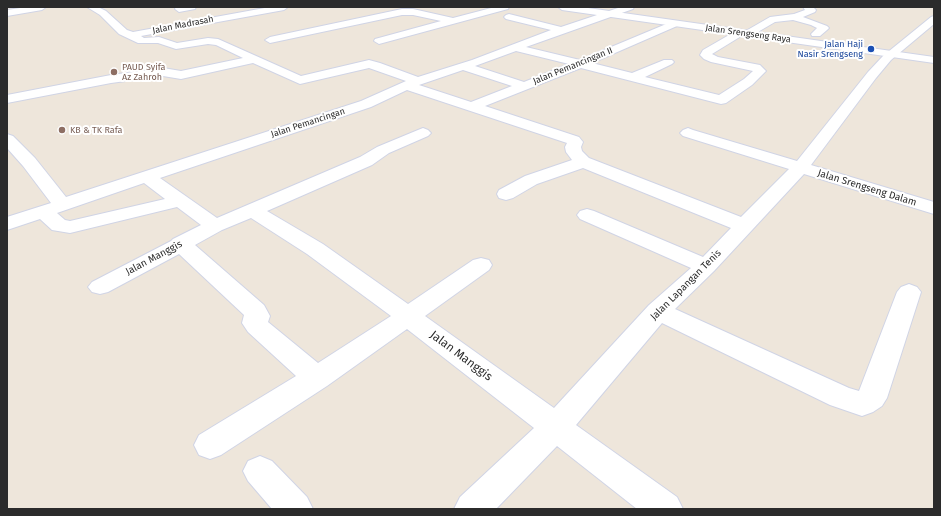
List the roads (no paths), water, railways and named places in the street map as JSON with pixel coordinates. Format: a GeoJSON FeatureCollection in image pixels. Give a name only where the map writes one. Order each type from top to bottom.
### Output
{"type":"FeatureCollection","features":[{"type":"Feature","properties":{"kind":"street"},"geometry":{"type":"LineString","coordinates":[[7,13],[42,7]]}},
{"type":"Feature","properties":{"kind":"street"},"geometry":{"type":"LineString","coordinates":[[91,7],[104,13],[124,32],[132,34],[142,40],[159,40],[176,46],[213,41],[300,80],[366,64],[373,64],[412,83],[471,107],[573,140],[575,142],[573,147],[574,152],[583,162],[745,226]]}},
{"type":"Feature","properties":{"kind":"street"},"geometry":{"type":"LineString","coordinates":[[179,10],[192,7]]}},
{"type":"Feature","properties":{"kind":"street","name":"Jalan Madrasah"},"geometry":{"type":"LineString","coordinates":[[132,34],[284,7]]}},
{"type":"Feature","properties":{"kind":"street"},"geometry":{"type":"LineString","coordinates":[[485,12],[496,7]]}},
{"type":"Feature","properties":{"kind":"street"},"geometry":{"type":"LineString","coordinates":[[379,41],[505,7]]}},
{"type":"Feature","properties":{"kind":"street","name":"Jalan Srengseng Raya"},"geometry":{"type":"LineString","coordinates":[[562,7],[743,34],[934,60]]}},
{"type":"Feature","properties":{"kind":"street","name":"Jalan Pemancingan"},"geometry":{"type":"LineString","coordinates":[[7,224],[146,176],[366,104],[412,83],[630,7]]}},
{"type":"Feature","properties":{"kind":"street"},"geometry":{"type":"LineString","coordinates":[[514,47],[716,99],[722,99],[748,82],[760,70],[715,60],[706,55],[707,52],[773,19],[793,17],[812,10],[807,7]]}},
{"type":"Feature","properties":{"kind":"street"},"geometry":{"type":"LineString","coordinates":[[270,40],[402,12],[414,12],[453,21]]}},
{"type":"Feature","properties":{"kind":"street"},"geometry":{"type":"LineString","coordinates":[[509,17],[561,30]]}},
{"type":"Feature","properties":{"kind":"street"},"geometry":{"type":"LineString","coordinates":[[793,17],[814,23],[824,28],[816,34]]}},
{"type":"Feature","properties":{"kind":"street","name":"Jalan Lapangan Tenis"},"geometry":{"type":"LineString","coordinates":[[472,509],[556,427],[590,386],[658,311],[706,266],[801,167],[872,75],[891,54],[934,19]]}},
{"type":"Feature","properties":{"kind":"street","name":"Jalan Pemancingan II"},"geometry":{"type":"LineString","coordinates":[[471,107],[583,64],[674,24]]}},
{"type":"Feature","properties":{"kind":"street"},"geometry":{"type":"LineString","coordinates":[[7,99],[111,78],[163,72],[181,75],[254,59]]}},
{"type":"Feature","properties":{"kind":"street"},"geometry":{"type":"LineString","coordinates":[[634,77],[668,62]]}},
{"type":"Feature","properties":{"kind":"street"},"geometry":{"type":"LineString","coordinates":[[463,66],[524,86]]}},
{"type":"Feature","properties":{"kind":"street","name":"Jalan Manggis"},"geometry":{"type":"LineString","coordinates":[[100,287],[214,226],[366,161],[383,150],[423,133]]}},
{"type":"Feature","properties":{"kind":"street","name":"Jalan Srengseng Dalam"},"geometry":{"type":"LineString","coordinates":[[688,133],[934,208]]}},
{"type":"Feature","properties":{"kind":"street"},"geometry":{"type":"LineString","coordinates":[[7,139],[29,162],[63,205]]}},
{"type":"Feature","properties":{"kind":"street"},"geometry":{"type":"LineString","coordinates":[[506,194],[531,180],[583,162]]}},
{"type":"Feature","properties":{"kind":"street"},"geometry":{"type":"LineString","coordinates":[[146,176],[214,226]]}},
{"type":"Feature","properties":{"kind":"street"},"geometry":{"type":"LineString","coordinates":[[44,212],[60,226],[70,227],[179,201]]}},
{"type":"Feature","properties":{"kind":"street","name":"Jalan Manggis"},"geometry":{"type":"LineString","coordinates":[[252,210],[335,263],[665,509]]}},
{"type":"Feature","properties":{"kind":"street"},"geometry":{"type":"LineString","coordinates":[[587,215],[706,266]]}},
{"type":"Feature","properties":{"kind":"street"},"geometry":{"type":"LineString","coordinates":[[180,243],[255,311],[257,316],[255,323],[257,326],[317,378]]}},
{"type":"Feature","properties":{"kind":"street"},"geometry":{"type":"LineString","coordinates":[[210,445],[317,378],[408,317],[481,265]]}},
{"type":"Feature","properties":{"kind":"street"},"geometry":{"type":"LineString","coordinates":[[658,311],[840,397],[862,404],[872,398],[909,292]]}},
{"type":"Feature","properties":{"kind":"street"},"geometry":{"type":"LineString","coordinates":[[260,471],[294,509]]}},
{"type":"Feature","properties":{"kind":"place","name":"Jalan Haji Nasir Srengseng"},"geometry":{"type":"Point","coordinates":[871,49]}},
{"type":"Feature","properties":{"kind":"place","name":"PAUD Syifa Az Zahroh"},"geometry":{"type":"Point","coordinates":[114,72]}},
{"type":"Feature","properties":{"kind":"place","name":"KB & TK Rafa"},"geometry":{"type":"Point","coordinates":[62,130]}}]}
